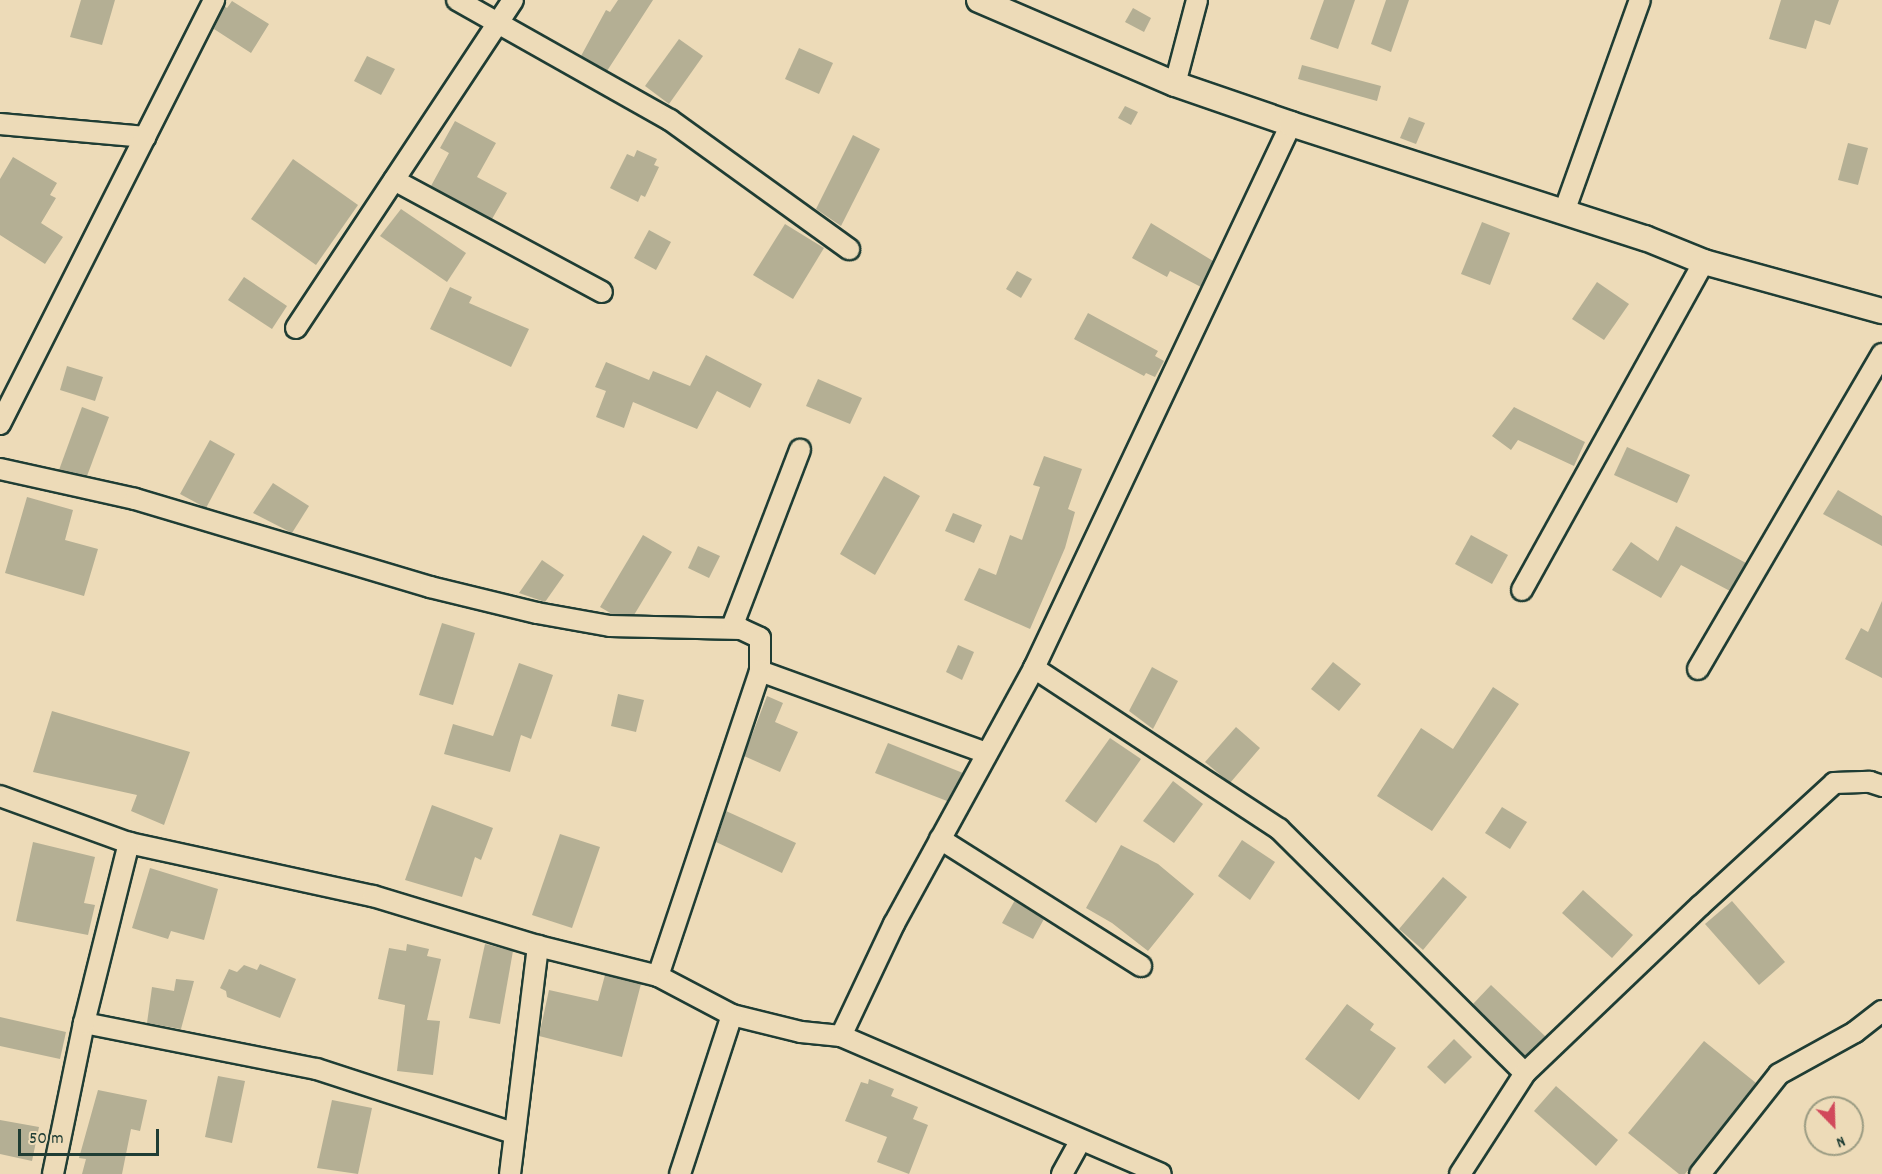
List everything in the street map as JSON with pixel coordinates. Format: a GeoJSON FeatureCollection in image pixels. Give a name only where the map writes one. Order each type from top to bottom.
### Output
{"type":"FeatureCollection","features":[{"type":"Feature","properties":{"kind":"street"},"geometry":{"type":"LineString","coordinates":[[0,424],[214,0]]}},
{"type":"Feature","properties":{"kind":"street"},"geometry":{"type":"LineString","coordinates":[[458,0],[499,21],[670,120],[849,249]]}},
{"type":"Feature","properties":{"kind":"street"},"geometry":{"type":"LineString","coordinates":[[296,328],[513,0]]}},
{"type":"Feature","properties":{"kind":"street"},"geometry":{"type":"LineString","coordinates":[[979,0],[1175,84],[1564,212],[1704,262],[1882,312]]}},
{"type":"Feature","properties":{"kind":"street"},"geometry":{"type":"LineString","coordinates":[[1175,84],[1197,0]]}},
{"type":"Feature","properties":{"kind":"street"},"geometry":{"type":"LineString","coordinates":[[1564,212],[1640,0]]}},
{"type":"Feature","properties":{"kind":"street"},"geometry":{"type":"LineString","coordinates":[[0,124],[145,137]]}},
{"type":"Feature","properties":{"kind":"street"},"geometry":{"type":"LineString","coordinates":[[842,1036],[940,839],[1034,668],[1291,124]]}},
{"type":"Feature","properties":{"kind":"street"},"geometry":{"type":"LineString","coordinates":[[394,180],[602,292]]}},
{"type":"Feature","properties":{"kind":"street"},"geometry":{"type":"LineString","coordinates":[[1522,590],[1704,262]]}},
{"type":"Feature","properties":{"kind":"street"},"geometry":{"type":"LineString","coordinates":[[1698,669],[1882,354]]}},
{"type":"Feature","properties":{"kind":"street"},"geometry":{"type":"LineString","coordinates":[[732,627],[800,450]]}},
{"type":"Feature","properties":{"kind":"street"},"geometry":{"type":"LineString","coordinates":[[0,469],[135,499],[429,587],[537,613],[610,626],[679,630],[732,627],[760,638],[760,671],[657,976]]}},
{"type":"Feature","properties":{"kind":"street"},"geometry":{"type":"LineString","coordinates":[[1034,668],[1279,829],[1525,1073]]}},
{"type":"Feature","properties":{"kind":"street"},"geometry":{"type":"LineString","coordinates":[[760,671],[986,753]]}},
{"type":"Feature","properties":{"kind":"street"},"geometry":{"type":"LineString","coordinates":[[1460,1174],[1525,1073],[1834,783],[1870,782],[1882,786]]}},
{"type":"Feature","properties":{"kind":"street"},"geometry":{"type":"LineString","coordinates":[[0,796],[129,843],[374,896],[538,946],[657,976],[732,1016],[801,1032],[842,1036],[1080,1141],[1161,1174]]}},
{"type":"Feature","properties":{"kind":"street"},"geometry":{"type":"LineString","coordinates":[[940,839],[1141,966]]}},
{"type":"Feature","properties":{"kind":"street"},"geometry":{"type":"LineString","coordinates":[[53,1174],[84,1023],[129,843]]}},
{"type":"Feature","properties":{"kind":"street"},"geometry":{"type":"LineString","coordinates":[[510,1174],[513,1133],[538,946]]}},
{"type":"Feature","properties":{"kind":"street"},"geometry":{"type":"LineString","coordinates":[[1700,1174],[1779,1074],[1856,1032],[1882,1011]]}},
{"type":"Feature","properties":{"kind":"street"},"geometry":{"type":"LineString","coordinates":[[680,1174],[732,1016]]}},
{"type":"Feature","properties":{"kind":"street"},"geometry":{"type":"LineString","coordinates":[[84,1023],[317,1069],[513,1133]]}},
{"type":"Feature","properties":{"kind":"street"},"geometry":{"type":"LineString","coordinates":[[1062,1174],[1080,1141]]}},
{"type":"Feature","properties":{"kind":"building"},"geometry":{"type":"Polygon","coordinates":[[[81,0],[115,0],[102,45],[70,37],[81,0]]]}},
{"type":"Feature","properties":{"kind":"building"},"geometry":{"type":"Polygon","coordinates":[[[618,0],[653,0],[607,71],[581,56],[606,10],[610,12],[618,0]]]}},
{"type":"Feature","properties":{"kind":"building"},"geometry":{"type":"Polygon","coordinates":[[[1324,0],[1355,0],[1338,49],[1310,39],[1324,0]]]}},
{"type":"Feature","properties":{"kind":"building"},"geometry":{"type":"Polygon","coordinates":[[[1386,0],[1409,0],[1391,52],[1371,44],[1386,0]]]}},
{"type":"Feature","properties":{"kind":"building"},"geometry":{"type":"Polygon","coordinates":[[[1781,0],[1839,0],[1830,25],[1815,20],[1806,49],[1769,39],[1781,0]]]}},
{"type":"Feature","properties":{"kind":"building"},"geometry":{"type":"Polygon","coordinates":[[[232,1],[269,24],[251,53],[214,29],[224,6],[227,8],[232,1]]]}},
{"type":"Feature","properties":{"kind":"building"},"geometry":{"type":"Polygon","coordinates":[[[1133,8],[1151,18],[1144,32],[1125,22],[1133,8]]]}},
{"type":"Feature","properties":{"kind":"building"},"geometry":{"type":"Polygon","coordinates":[[[679,39],[703,56],[669,104],[645,86],[679,39]]]}},
{"type":"Feature","properties":{"kind":"building"},"geometry":{"type":"Polygon","coordinates":[[[799,48],[833,63],[819,94],[785,79],[799,48]]]}},
{"type":"Feature","properties":{"kind":"building"},"geometry":{"type":"Polygon","coordinates":[[[367,56],[395,69],[381,95],[354,81],[367,56]]]}},
{"type":"Feature","properties":{"kind":"building"},"geometry":{"type":"Polygon","coordinates":[[[1302,65],[1381,86],[1377,101],[1298,79],[1302,65]]]}},
{"type":"Feature","properties":{"kind":"building"},"geometry":{"type":"Polygon","coordinates":[[[1125,106],[1138,112],[1131,125],[1118,118],[1125,106]]]}},
{"type":"Feature","properties":{"kind":"building"},"geometry":{"type":"Polygon","coordinates":[[[1409,117],[1425,123],[1416,144],[1400,138],[1409,117]]]}},
{"type":"Feature","properties":{"kind":"building"},"geometry":{"type":"Polygon","coordinates":[[[455,121],[496,143],[477,177],[507,193],[492,219],[431,186],[449,153],[440,148],[455,121]]]}},
{"type":"Feature","properties":{"kind":"building"},"geometry":{"type":"Polygon","coordinates":[[[853,135],[880,149],[841,226],[816,209],[853,135]]]}},
{"type":"Feature","properties":{"kind":"building"},"geometry":{"type":"Polygon","coordinates":[[[1848,143],[1868,148],[1858,185],[1838,180],[1848,143]]]}},
{"type":"Feature","properties":{"kind":"building"},"geometry":{"type":"Polygon","coordinates":[[[637,150],[657,159],[654,165],[659,167],[645,197],[641,195],[638,202],[610,188],[627,154],[634,157],[637,150]]]}},
{"type":"Feature","properties":{"kind":"building"},"geometry":{"type":"Polygon","coordinates":[[[13,157],[57,183],[50,195],[56,198],[41,223],[63,237],[45,264],[0,235],[0,179],[13,157]]]}},
{"type":"Feature","properties":{"kind":"building"},"geometry":{"type":"Polygon","coordinates":[[[293,159],[358,205],[316,265],[251,219],[293,159]]]}},
{"type":"Feature","properties":{"kind":"building"},"geometry":{"type":"Polygon","coordinates":[[[401,209],[466,253],[447,282],[380,236],[401,209]]]}},
{"type":"Feature","properties":{"kind":"building"},"geometry":{"type":"Polygon","coordinates":[[[1482,222],[1510,233],[1490,285],[1461,274],[1482,222]]]}},
{"type":"Feature","properties":{"kind":"building"},"geometry":{"type":"Polygon","coordinates":[[[1151,223],[1213,261],[1201,287],[1170,271],[1167,277],[1132,258],[1151,223]]]}},
{"type":"Feature","properties":{"kind":"building"},"geometry":{"type":"Polygon","coordinates":[[[785,224],[824,248],[793,299],[753,275],[785,224]]]}},
{"type":"Feature","properties":{"kind":"building"},"geometry":{"type":"Polygon","coordinates":[[[649,230],[671,242],[656,270],[634,258],[649,230]]]}},
{"type":"Feature","properties":{"kind":"building"},"geometry":{"type":"Polygon","coordinates":[[[1017,271],[1032,279],[1021,298],[1006,289],[1017,271]]]}},
{"type":"Feature","properties":{"kind":"building"},"geometry":{"type":"Polygon","coordinates":[[[244,277],[287,306],[272,329],[228,300],[244,277]]]}},
{"type":"Feature","properties":{"kind":"building"},"geometry":{"type":"Polygon","coordinates":[[[1597,282],[1629,304],[1604,340],[1572,319],[1597,282]]]}},
{"type":"Feature","properties":{"kind":"building"},"geometry":{"type":"Polygon","coordinates":[[[450,287],[472,297],[469,303],[529,329],[511,367],[430,329],[450,287]]]}},
{"type":"Feature","properties":{"kind":"building"},"geometry":{"type":"Polygon","coordinates":[[[1088,313],[1158,351],[1155,356],[1164,361],[1155,377],[1146,373],[1144,376],[1074,339],[1088,313]]]}},
{"type":"Feature","properties":{"kind":"building"},"geometry":{"type":"Polygon","coordinates":[[[706,355],[762,384],[750,408],[717,391],[697,429],[633,402],[624,428],[596,417],[606,391],[595,387],[606,362],[649,380],[653,371],[690,386],[706,355]]]}},
{"type":"Feature","properties":{"kind":"building"},"geometry":{"type":"Polygon","coordinates":[[[67,366],[103,377],[95,401],[60,390],[67,366]]]}},
{"type":"Feature","properties":{"kind":"building"},"geometry":{"type":"Polygon","coordinates":[[[818,379],[862,398],[850,424],[806,406],[818,379]]]}},
{"type":"Feature","properties":{"kind":"building"},"geometry":{"type":"Polygon","coordinates":[[[82,407],[109,417],[87,476],[59,470],[82,407]]]}},
{"type":"Feature","properties":{"kind":"building"},"geometry":{"type":"Polygon","coordinates":[[[1514,407],[1585,442],[1574,466],[1518,440],[1511,450],[1492,436],[1514,407]]]}},
{"type":"Feature","properties":{"kind":"building"},"geometry":{"type":"Polygon","coordinates":[[[210,440],[235,454],[206,508],[180,494],[210,440]]]}},
{"type":"Feature","properties":{"kind":"building"},"geometry":{"type":"Polygon","coordinates":[[[1627,447],[1690,475],[1677,503],[1614,475],[1627,447]]]}},
{"type":"Feature","properties":{"kind":"building"},"geometry":{"type":"Polygon","coordinates":[[[1044,456],[1082,469],[1068,509],[1075,512],[1065,548],[1030,629],[964,600],[979,568],[996,575],[1010,535],[1022,540],[1040,487],[1033,485],[1044,456]]]}},
{"type":"Feature","properties":{"kind":"building"},"geometry":{"type":"Polygon","coordinates":[[[884,476],[920,496],[875,575],[840,554],[884,476]]]}},
{"type":"Feature","properties":{"kind":"building"},"geometry":{"type":"Polygon","coordinates":[[[273,483],[309,506],[292,533],[253,513],[273,483]]]}},
{"type":"Feature","properties":{"kind":"building"},"geometry":{"type":"Polygon","coordinates":[[[1838,490],[1882,516],[1882,546],[1823,514],[1838,490]]]}},
{"type":"Feature","properties":{"kind":"building"},"geometry":{"type":"Polygon","coordinates":[[[27,497],[73,510],[65,540],[98,549],[84,596],[5,573],[27,497]]]}},
{"type":"Feature","properties":{"kind":"building"},"geometry":{"type":"Polygon","coordinates":[[[953,513],[982,525],[974,543],[945,531],[953,513]]]}},
{"type":"Feature","properties":{"kind":"building"},"geometry":{"type":"Polygon","coordinates":[[[1676,526],[1746,563],[1730,591],[1681,565],[1661,598],[1612,570],[1631,542],[1658,561],[1676,526]]]}},
{"type":"Feature","properties":{"kind":"building"},"geometry":{"type":"Polygon","coordinates":[[[643,535],[672,552],[634,615],[612,614],[600,607],[643,535]]]}},
{"type":"Feature","properties":{"kind":"building"},"geometry":{"type":"Polygon","coordinates":[[[1471,535],[1508,555],[1492,584],[1455,564],[1471,535]]]}},
{"type":"Feature","properties":{"kind":"building"},"geometry":{"type":"Polygon","coordinates":[[[698,546],[720,556],[709,578],[688,568],[698,546]]]}},
{"type":"Feature","properties":{"kind":"building"},"geometry":{"type":"Polygon","coordinates":[[[542,560],[564,575],[545,602],[519,593],[542,560]]]}},
{"type":"Feature","properties":{"kind":"building"},"geometry":{"type":"Polygon","coordinates":[[[1882,601],[1882,678],[1845,659],[1861,628],[1868,632],[1882,601]]]}},
{"type":"Feature","properties":{"kind":"building"},"geometry":{"type":"Polygon","coordinates":[[[442,623],[475,633],[453,705],[419,695],[442,623]]]}},
{"type":"Feature","properties":{"kind":"building"},"geometry":{"type":"Polygon","coordinates":[[[958,645],[974,652],[962,680],[946,672],[958,645]]]}},
{"type":"Feature","properties":{"kind":"building"},"geometry":{"type":"Polygon","coordinates":[[[1333,662],[1361,684],[1339,711],[1311,689],[1333,662]]]}},
{"type":"Feature","properties":{"kind":"building"},"geometry":{"type":"Polygon","coordinates":[[[519,663],[553,675],[531,739],[521,735],[510,772],[444,754],[453,724],[493,736],[519,663]]]}},
{"type":"Feature","properties":{"kind":"building"},"geometry":{"type":"Polygon","coordinates":[[[1152,667],[1178,681],[1153,729],[1129,711],[1152,667]]]}},
{"type":"Feature","properties":{"kind":"building"},"geometry":{"type":"Polygon","coordinates":[[[1493,687],[1519,704],[1432,831],[1377,796],[1421,728],[1453,749],[1493,687]]]}},
{"type":"Feature","properties":{"kind":"building"},"geometry":{"type":"Polygon","coordinates":[[[618,694],[644,700],[636,732],[611,726],[618,694]]]}},
{"type":"Feature","properties":{"kind":"building"},"geometry":{"type":"Polygon","coordinates":[[[767,696],[783,703],[775,722],[798,732],[780,772],[744,756],[767,696]]]}},
{"type":"Feature","properties":{"kind":"building"},"geometry":{"type":"Polygon","coordinates":[[[52,711],[190,752],[164,825],[131,811],[137,795],[33,772],[52,711]]]}},
{"type":"Feature","properties":{"kind":"building"},"geometry":{"type":"Polygon","coordinates":[[[1236,727],[1260,748],[1230,783],[1205,762],[1236,727]]]}},
{"type":"Feature","properties":{"kind":"building"},"geometry":{"type":"Polygon","coordinates":[[[1110,738],[1141,759],[1096,823],[1065,801],[1110,738]]]}},
{"type":"Feature","properties":{"kind":"building"},"geometry":{"type":"Polygon","coordinates":[[[888,743],[963,773],[947,801],[875,773],[888,743]]]}},
{"type":"Feature","properties":{"kind":"building"},"geometry":{"type":"Polygon","coordinates":[[[1173,781],[1203,804],[1174,843],[1143,821],[1173,781]]]}},
{"type":"Feature","properties":{"kind":"building"},"geometry":{"type":"Polygon","coordinates":[[[432,805],[493,828],[481,860],[475,857],[462,897],[405,880],[432,805]]]}},
{"type":"Feature","properties":{"kind":"building"},"geometry":{"type":"Polygon","coordinates":[[[1502,807],[1527,822],[1510,849],[1485,833],[1502,807]]]}},
{"type":"Feature","properties":{"kind":"building"},"geometry":{"type":"Polygon","coordinates":[[[726,811],[796,843],[782,873],[716,842],[726,811]]]}},
{"type":"Feature","properties":{"kind":"building"},"geometry":{"type":"Polygon","coordinates":[[[560,834],[600,847],[572,928],[532,915],[560,834]]]}},
{"type":"Feature","properties":{"kind":"building"},"geometry":{"type":"Polygon","coordinates":[[[1242,840],[1275,862],[1250,900],[1218,876],[1242,840]]]}},
{"type":"Feature","properties":{"kind":"building"},"geometry":{"type":"Polygon","coordinates":[[[33,842],[95,857],[84,903],[95,905],[88,935],[16,921],[33,842]]]}},
{"type":"Feature","properties":{"kind":"building"},"geometry":{"type":"Polygon","coordinates":[[[1121,845],[1158,864],[1194,894],[1148,951],[1112,923],[1086,908],[1121,845]]]}},
{"type":"Feature","properties":{"kind":"building"},"geometry":{"type":"Polygon","coordinates":[[[150,868],[218,889],[204,940],[171,931],[168,939],[132,928],[150,868]]]}},
{"type":"Feature","properties":{"kind":"building"},"geometry":{"type":"Polygon","coordinates":[[[1443,877],[1467,897],[1423,950],[1399,929],[1443,877]]]}},
{"type":"Feature","properties":{"kind":"building"},"geometry":{"type":"Polygon","coordinates":[[[1583,890],[1633,935],[1612,958],[1562,913],[1583,890]]]}},
{"type":"Feature","properties":{"kind":"building"},"geometry":{"type":"Polygon","coordinates":[[[1015,900],[1044,919],[1033,939],[1002,923],[1015,900]]]}},
{"type":"Feature","properties":{"kind":"building"},"geometry":{"type":"Polygon","coordinates":[[[1732,901],[1785,962],[1759,985],[1705,924],[1732,901]]]}},
{"type":"Feature","properties":{"kind":"building"},"geometry":{"type":"Polygon","coordinates":[[[407,944],[429,949],[427,956],[441,959],[427,1020],[440,1021],[433,1075],[397,1071],[405,1005],[378,999],[389,948],[406,951],[407,944]]]}},
{"type":"Feature","properties":{"kind":"building"},"geometry":{"type":"Polygon","coordinates":[[[485,944],[513,951],[500,1024],[469,1018],[485,944]]]}},
{"type":"Feature","properties":{"kind":"building"},"geometry":{"type":"Polygon","coordinates":[[[260,964],[296,979],[280,1018],[227,997],[226,991],[220,988],[229,969],[237,972],[244,965],[257,970],[260,964]]]}},
{"type":"Feature","properties":{"kind":"building"},"geometry":{"type":"Polygon","coordinates":[[[605,975],[641,984],[622,1057],[539,1036],[549,990],[598,1001],[605,975]]]}},
{"type":"Feature","properties":{"kind":"building"},"geometry":{"type":"Polygon","coordinates":[[[176,979],[194,981],[181,1029],[147,1023],[152,987],[174,991],[176,979]]]}},
{"type":"Feature","properties":{"kind":"building"},"geometry":{"type":"Polygon","coordinates":[[[1491,985],[1546,1037],[1525,1056],[1473,1004],[1491,985]]]}},
{"type":"Feature","properties":{"kind":"building"},"geometry":{"type":"Polygon","coordinates":[[[1347,1004],[1374,1024],[1370,1030],[1396,1048],[1359,1100],[1305,1059],[1347,1004]]]}},
{"type":"Feature","properties":{"kind":"building"},"geometry":{"type":"Polygon","coordinates":[[[0,1017],[66,1032],[60,1059],[0,1046],[0,1017]]]}},
{"type":"Feature","properties":{"kind":"building"},"geometry":{"type":"Polygon","coordinates":[[[1454,1039],[1472,1057],[1445,1084],[1427,1067],[1454,1039]]]}},
{"type":"Feature","properties":{"kind":"building"},"geometry":{"type":"Polygon","coordinates":[[[1704,1041],[1756,1083],[1685,1174],[1679,1174],[1628,1133],[1704,1041]]]}},
{"type":"Feature","properties":{"kind":"building"},"geometry":{"type":"Polygon","coordinates":[[[218,1076],[245,1081],[232,1143],[205,1137],[218,1076]]]}},
{"type":"Feature","properties":{"kind":"building"},"geometry":{"type":"Polygon","coordinates":[[[869,1079],[894,1089],[891,1096],[918,1107],[913,1119],[928,1125],[909,1174],[877,1162],[887,1137],[845,1121],[861,1082],[868,1084],[869,1079]]]}},
{"type":"Feature","properties":{"kind":"building"},"geometry":{"type":"Polygon","coordinates":[[[1556,1086],[1618,1140],[1596,1166],[1534,1111],[1556,1086]]]}},
{"type":"Feature","properties":{"kind":"building"},"geometry":{"type":"Polygon","coordinates":[[[98,1090],[147,1100],[140,1131],[131,1129],[122,1174],[82,1174],[86,1159],[79,1158],[98,1090]]]}},
{"type":"Feature","properties":{"kind":"building"},"geometry":{"type":"Polygon","coordinates":[[[332,1100],[372,1108],[358,1174],[317,1168],[332,1100]]]}},
{"type":"Feature","properties":{"kind":"building"},"geometry":{"type":"Polygon","coordinates":[[[0,1120],[39,1127],[32,1161],[0,1154],[0,1120]]]}}]}
